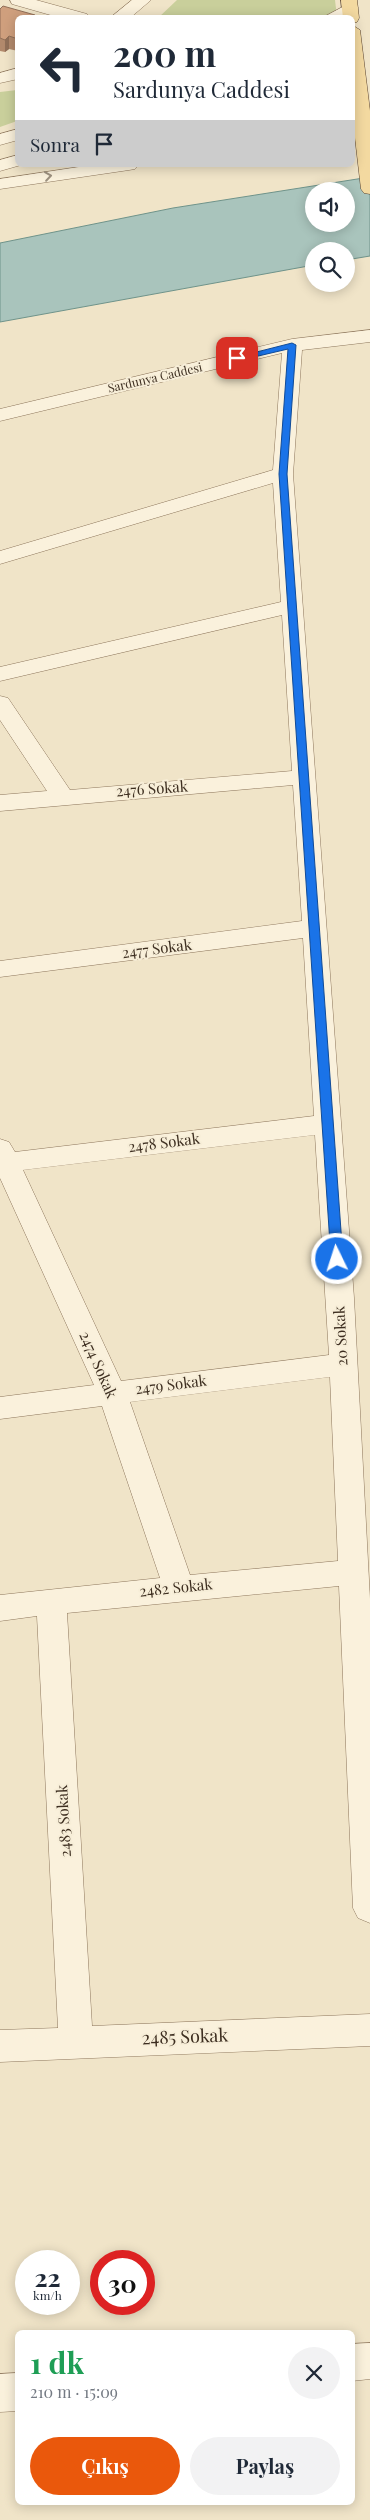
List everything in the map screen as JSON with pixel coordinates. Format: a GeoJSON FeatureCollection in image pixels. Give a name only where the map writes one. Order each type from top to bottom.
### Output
{"type":"FeatureCollection","features":[{"type":"Feature","properties":{"kind":"main road"},"geometry":{"type":"LineString","coordinates":[[355,47],[361,81],[360,154],[370,189]]}},
{"type":"Feature","properties":{"kind":"street"},"geometry":{"type":"LineString","coordinates":[[18,0],[70,15]]}},
{"type":"Feature","properties":{"kind":"street"},"geometry":{"type":"LineString","coordinates":[[122,15],[143,0]]}},
{"type":"Feature","properties":{"kind":"street"},"geometry":{"type":"LineString","coordinates":[[336,15],[350,8]]}},
{"type":"Feature","properties":{"kind":"street"},"geometry":{"type":"LineString","coordinates":[[0,78],[15,74]]}},
{"type":"Feature","properties":{"kind":"street"},"geometry":{"type":"LineString","coordinates":[[0,140],[15,135]]}},
{"type":"Feature","properties":{"kind":"street"},"geometry":{"type":"LineString","coordinates":[[0,166],[15,161]]}},
{"type":"Feature","properties":{"kind":"street"},"geometry":{"type":"LineString","coordinates":[[0,184],[115,167]]}},
{"type":"Feature","properties":{"kind":"street","name":"Sardunya Caddesi"},"geometry":{"type":"LineString","coordinates":[[0,415],[292,345],[370,336]]}},
{"type":"Feature","properties":{"kind":"street","name":"20 Sokak"},"geometry":{"type":"LineString","coordinates":[[292,345],[283,474],[343,1364],[370,1908]]}},
{"type":"Feature","properties":{"kind":"street"},"geometry":{"type":"LineString","coordinates":[[0,558],[283,474]]}},
{"type":"Feature","properties":{"kind":"street"},"geometry":{"type":"LineString","coordinates":[[0,674],[292,606]]}},
{"type":"Feature","properties":{"kind":"street"},"geometry":{"type":"LineString","coordinates":[[0,703],[62,796]]}},
{"type":"Feature","properties":{"kind":"street","name":"2476 Sokak"},"geometry":{"type":"LineString","coordinates":[[0,803],[62,796],[304,777]]}},
{"type":"Feature","properties":{"kind":"street","name":"2477 Sokak"},"geometry":{"type":"LineString","coordinates":[[0,969],[314,928]]}},
{"type":"Feature","properties":{"kind":"street","name":"2478 Sokak"},"geometry":{"type":"LineString","coordinates":[[2,1158],[327,1124]]}},
{"type":"Feature","properties":{"kind":"street","name":"2474 Sokak"},"geometry":{"type":"LineString","coordinates":[[2,1158],[112,1393],[179,1588]]}},
{"type":"Feature","properties":{"kind":"street","name":"2479 Sokak"},"geometry":{"type":"LineString","coordinates":[[0,1408],[343,1364]]}},
{"type":"Feature","properties":{"kind":"street","name":"2482 Sokak"},"geometry":{"type":"LineString","coordinates":[[0,1608],[179,1588],[353,1572]]}},
{"type":"Feature","properties":{"kind":"street","name":"2483 Sokak"},"geometry":{"type":"LineString","coordinates":[[51,1602],[76,2041]]}},
{"type":"Feature","properties":{"kind":"street","name":"2485 Sokak"},"geometry":{"type":"LineString","coordinates":[[0,2046],[76,2041],[370,2030]]}},
{"type":"Feature","properties":{"kind":"street"},"geometry":{"type":"LineString","coordinates":[[355,2363],[370,2361]]}},
{"type":"Feature","properties":{"kind":"street"},"geometry":{"type":"LineString","coordinates":[[0,2393],[15,2392]]}},
{"type":"Feature","properties":{"kind":"green space"},"geometry":{"type":"Polygon","coordinates":[[[177,0],[335,0],[337,15],[161,15],[177,0]]]}},
{"type":"Feature","properties":{"kind":"green space"},"geometry":{"type":"Polygon","coordinates":[[[15,90],[15,122],[0,127],[0,92],[15,90]]]}},
{"type":"Feature","properties":{"kind":"water"},"geometry":{"type":"Polygon","coordinates":[[[370,177],[370,256],[355,258],[355,242],[305,242],[305,267],[0,322],[0,243],[173,208],[305,187],[305,232],[355,232],[355,182],[338,182],[370,177]]]}},
{"type":"Feature","properties":{"kind":"building"},"geometry":{"type":"Polygon","coordinates":[[[3,6],[35,15],[15,15],[15,38],[9,36],[5,40],[0,38],[0,9],[3,6]]]}},
{"type":"Feature","properties":{"kind":"route"},"geometry":{"type":"LineString","coordinates":[[237,358],[292,345],[283,474],[337,1259]]}}]}
